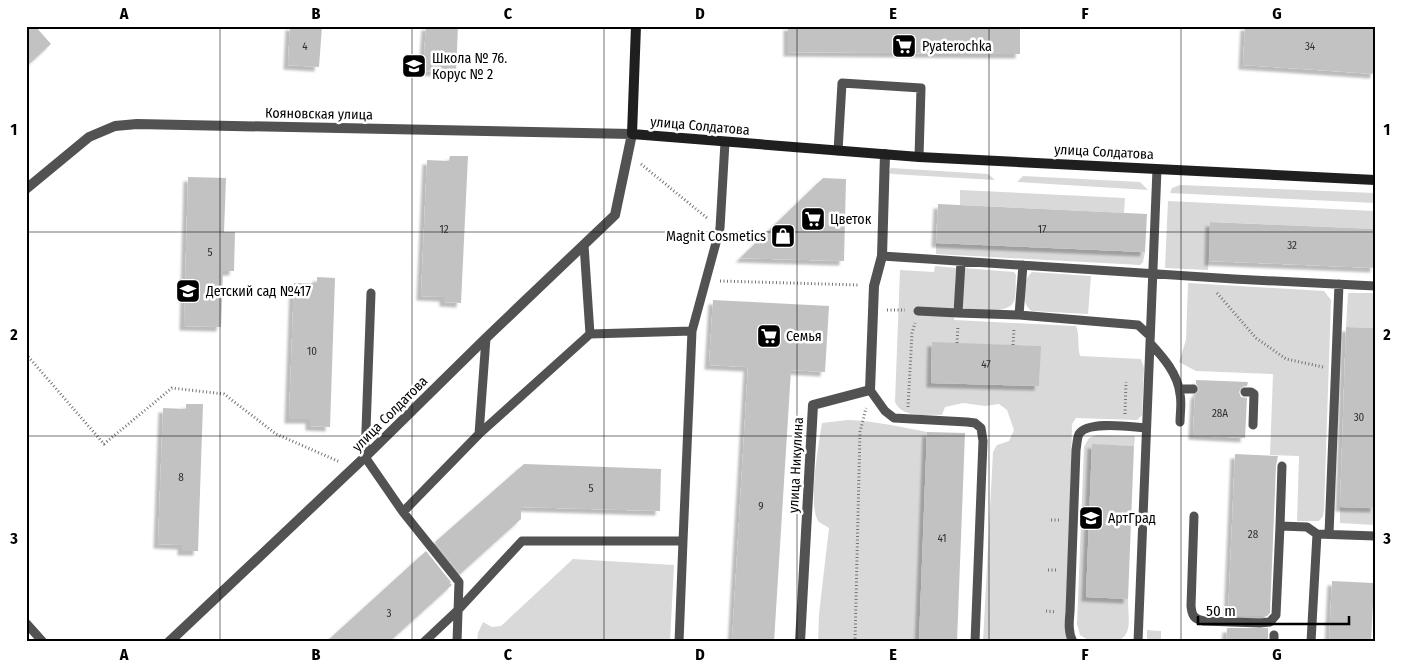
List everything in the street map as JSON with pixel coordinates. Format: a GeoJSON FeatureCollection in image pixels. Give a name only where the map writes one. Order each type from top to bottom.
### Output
{"type":"FeatureCollection","features":[{"type":"Feature","properties":{"kind":"street"},"geometry":{"type":"LineString","coordinates":[[632,134],[636,26]]}},
{"type":"Feature","properties":{"kind":"street","name":"Кояновская улица"},"geometry":{"type":"LineString","coordinates":[[26,189],[89,137],[115,126],[137,124],[632,134]]}},
{"type":"Feature","properties":{"kind":"street","name":"улица Солдатова"},"geometry":{"type":"LineString","coordinates":[[170,642],[365,458],[486,338],[615,215],[632,134],[885,154],[1375,180]]}},
{"type":"Feature","properties":{"kind":"street"},"geometry":{"type":"LineString","coordinates":[[870,390],[874,286],[882,256],[885,154]]}},
{"type":"Feature","properties":{"kind":"street","name":"улица Никулина"},"geometry":{"type":"LineString","coordinates":[[800,642],[813,405],[870,390]]}},
{"type":"Feature","properties":{"kind":"lane"},"geometry":{"type":"LineString","coordinates":[[838,151],[842,83],[921,88],[919,156]]}},
{"type":"Feature","properties":{"kind":"lane"},"geometry":{"type":"LineString","coordinates":[[679,642],[692,330],[720,228],[725,142]]}},
{"type":"Feature","properties":{"kind":"lane"},"geometry":{"type":"LineString","coordinates":[[1138,642],[1157,169]]}},
{"type":"Feature","properties":{"kind":"lane"},"geometry":{"type":"LineString","coordinates":[[584,245],[590,334]]}},
{"type":"Feature","properties":{"kind":"lane"},"geometry":{"type":"LineString","coordinates":[[882,256],[1152,274],[1375,286]]}},
{"type":"Feature","properties":{"kind":"lane"},"geometry":{"type":"LineString","coordinates":[[958,312],[961,262]]}},
{"type":"Feature","properties":{"kind":"lane"},"geometry":{"type":"LineString","coordinates":[[1019,316],[1023,266]]}},
{"type":"Feature","properties":{"kind":"lane"},"geometry":{"type":"LineString","coordinates":[[1329,534],[1339,284]]}},
{"type":"Feature","properties":{"kind":"lane"},"geometry":{"type":"LineString","coordinates":[[371,293],[365,458],[403,512],[459,582],[457,642]]}},
{"type":"Feature","properties":{"kind":"lane"},"geometry":{"type":"LineString","coordinates":[[918,311],[958,312],[1138,325],[1167,362],[1180,389],[1180,422]]}},
{"type":"Feature","properties":{"kind":"lane"},"geometry":{"type":"LineString","coordinates":[[403,512],[479,434],[590,334],[692,330]]}},
{"type":"Feature","properties":{"kind":"lane"},"geometry":{"type":"LineString","coordinates":[[479,434],[486,338]]}},
{"type":"Feature","properties":{"kind":"lane"},"geometry":{"type":"LineString","coordinates":[[1180,389],[1193,389]]}},
{"type":"Feature","properties":{"kind":"lane"},"geometry":{"type":"LineString","coordinates":[[870,390],[885,411],[894,418],[967,422],[975,423],[981,428],[983,441],[975,642]]}},
{"type":"Feature","properties":{"kind":"lane"},"geometry":{"type":"LineString","coordinates":[[1245,392],[1254,394],[1253,425]]}},
{"type":"Feature","properties":{"kind":"lane"},"geometry":{"type":"LineString","coordinates":[[1073,642],[1069,620],[1076,450],[1079,434],[1086,428],[1097,426],[1146,428]]}},
{"type":"Feature","properties":{"kind":"lane"},"geometry":{"type":"LineString","coordinates":[[1194,516],[1192,615],[1204,621],[1270,622],[1276,615],[1282,466]]}},
{"type":"Feature","properties":{"kind":"lane"},"geometry":{"type":"LineString","coordinates":[[1280,526],[1307,527],[1317,534],[1375,536]]}},
{"type":"Feature","properties":{"kind":"lane"},"geometry":{"type":"LineString","coordinates":[[1311,642],[1317,534]]}},
{"type":"Feature","properties":{"kind":"lane"},"geometry":{"type":"LineString","coordinates":[[424,642],[458,610],[522,541],[683,541]]}},
{"type":"Feature","properties":{"kind":"lane"},"geometry":{"type":"LineString","coordinates":[[26,623],[43,642]]}},
{"type":"Feature","properties":{"kind":"path"},"geometry":{"type":"LineString","coordinates":[[638,161],[720,228]]}},
{"type":"Feature","properties":{"kind":"path"},"geometry":{"type":"LineString","coordinates":[[1205,277],[1256,338],[1286,359],[1336,370]]}},
{"type":"Feature","properties":{"kind":"path"},"geometry":{"type":"LineString","coordinates":[[706,281],[874,286]]}},
{"type":"Feature","properties":{"kind":"path"},"geometry":{"type":"LineString","coordinates":[[873,309],[918,311],[912,333],[908,420]]}},
{"type":"Feature","properties":{"kind":"path"},"geometry":{"type":"LineString","coordinates":[[26,354],[104,444],[172,388],[224,394],[276,434],[354,468]]}},
{"type":"Feature","properties":{"kind":"path"},"geometry":{"type":"LineString","coordinates":[[1124,427],[1126,382]]}},
{"type":"Feature","properties":{"kind":"path"},"geometry":{"type":"LineString","coordinates":[[855,642],[860,432],[870,390]]}},
{"type":"Feature","properties":{"kind":"shaded area"},"geometry":{"type":"Polygon","coordinates":[[[891,168],[988,174],[995,180],[892,174],[889,173],[891,168]]]}},
{"type":"Feature","properties":{"kind":"shaded area"},"geometry":{"type":"Polygon","coordinates":[[[1023,176],[1140,182],[1148,190],[1017,182],[1023,176]]]}},
{"type":"Feature","properties":{"kind":"shaded area"},"geometry":{"type":"Polygon","coordinates":[[[1180,185],[1375,193],[1375,203],[1170,193],[1172,188],[1180,185]]]}},
{"type":"Feature","properties":{"kind":"shaded area"},"geometry":{"type":"Polygon","coordinates":[[[960,190],[1125,198],[1124,213],[960,205],[960,190]]]}},
{"type":"Feature","properties":{"kind":"shaded area"},"geometry":{"type":"Polygon","coordinates":[[[1168,201],[1375,211],[1375,229],[1211,222],[1208,270],[1165,268],[1168,201]]]}},
{"type":"Feature","properties":{"kind":"shaded area"},"geometry":{"type":"Polygon","coordinates":[[[936,243],[1145,252],[1143,262],[1140,265],[936,254],[936,243]]]}},
{"type":"Feature","properties":{"kind":"shaded area"},"geometry":{"type":"Polygon","coordinates":[[[935,266],[956,268],[954,320],[1076,326],[1080,356],[1141,359],[1144,368],[1142,415],[1137,420],[1076,418],[1072,424],[1068,642],[983,642],[993,452],[997,445],[1009,441],[1014,430],[1007,410],[999,404],[985,406],[963,403],[945,407],[942,415],[915,414],[903,411],[895,402],[900,270],[934,272],[935,266]],[[932,343],[931,383],[1039,386],[1040,346],[932,343]]]}},
{"type":"Feature","properties":{"kind":"shaded area"},"geometry":{"type":"Polygon","coordinates":[[[964,268],[1014,272],[1016,275],[1016,290],[1013,303],[1009,307],[997,310],[961,308],[964,268]]]}},
{"type":"Feature","properties":{"kind":"shaded area"},"geometry":{"type":"Polygon","coordinates":[[[1032,272],[1091,276],[1088,314],[1032,311],[1028,308],[1024,298],[1024,286],[1032,272]]]}},
{"type":"Feature","properties":{"kind":"shaded area"},"geometry":{"type":"Polygon","coordinates":[[[1188,283],[1324,291],[1331,300],[1324,510],[1323,516],[1319,521],[1297,521],[1299,456],[1270,455],[1273,374],[1196,371],[1179,362],[1186,340],[1188,283]]]}},
{"type":"Feature","properties":{"kind":"shaded area"},"geometry":{"type":"Polygon","coordinates":[[[1348,293],[1375,293],[1375,328],[1346,327],[1348,293]]]}},
{"type":"Feature","properties":{"kind":"shaded area"},"geometry":{"type":"Polygon","coordinates":[[[848,420],[878,423],[927,432],[919,642],[818,642],[819,614],[829,528],[819,522],[816,515],[814,490],[817,459],[822,423],[848,420]]]}},
{"type":"Feature","properties":{"kind":"shaded area"},"geometry":{"type":"Polygon","coordinates":[[[1097,435],[1135,436],[1134,446],[1092,445],[1086,597],[1128,599],[1129,623],[1126,634],[1122,639],[1106,642],[1092,641],[1083,637],[1080,635],[1077,624],[1084,447],[1089,438],[1097,435]]]}},
{"type":"Feature","properties":{"kind":"shaded area"},"geometry":{"type":"Polygon","coordinates":[[[1340,507],[1375,508],[1375,525],[1340,523],[1340,507]]]}},
{"type":"Feature","properties":{"kind":"shaded area"},"geometry":{"type":"Polygon","coordinates":[[[573,559],[674,565],[670,642],[477,642],[478,633],[483,622],[492,627],[501,626],[573,559]]]}},
{"type":"Feature","properties":{"kind":"shaded area"},"geometry":{"type":"Polygon","coordinates":[[[1147,630],[1161,631],[1161,642],[1147,642],[1147,630]]]}},
{"type":"Feature","properties":{"kind":"building"},"geometry":{"type":"Polygon","coordinates":[[[26,26],[35,26],[51,44],[26,67],[26,26]]]}},
{"type":"Feature","properties":{"kind":"building"},"geometry":{"type":"Polygon","coordinates":[[[290,26],[322,26],[319,67],[288,65],[290,26]]]}},
{"type":"Feature","properties":{"kind":"building"},"geometry":{"type":"Polygon","coordinates":[[[426,26],[458,26],[456,73],[423,71],[426,26]]]}},
{"type":"Feature","properties":{"kind":"building"},"geometry":{"type":"Polygon","coordinates":[[[788,26],[1020,26],[1020,54],[788,52],[788,26]]]}},
{"type":"Feature","properties":{"kind":"building"},"geometry":{"type":"Polygon","coordinates":[[[1245,26],[1375,26],[1375,74],[1243,65],[1245,26]]]}},
{"type":"Feature","properties":{"kind":"building"},"geometry":{"type":"Polygon","coordinates":[[[450,156],[468,156],[461,303],[444,302],[444,297],[421,296],[427,160],[449,161],[450,156]]]}},
{"type":"Feature","properties":{"kind":"building"},"geometry":{"type":"Polygon","coordinates":[[[188,177],[226,178],[224,232],[235,232],[234,271],[223,271],[221,327],[184,326],[188,177]]]}},
{"type":"Feature","properties":{"kind":"building","name":"Цветок"},"geometry":{"type":"Polygon","coordinates":[[[823,178],[846,179],[844,261],[740,258],[823,178]]]}},
{"type":"Feature","properties":{"kind":"building"},"geometry":{"type":"Polygon","coordinates":[[[938,204],[1147,214],[1145,252],[936,243],[938,204]]]}},
{"type":"Feature","properties":{"kind":"building"},"geometry":{"type":"Polygon","coordinates":[[[1210,222],[1375,229],[1375,268],[1209,261],[1210,222]]]}},
{"type":"Feature","properties":{"kind":"building"},"geometry":{"type":"Polygon","coordinates":[[[317,277],[335,278],[330,427],[310,426],[310,419],[289,419],[294,283],[317,283],[317,277]]]}},
{"type":"Feature","properties":{"kind":"building"},"geometry":{"type":"Polygon","coordinates":[[[713,300],[829,306],[825,372],[791,370],[774,642],[732,642],[748,367],[709,365],[713,300]]]}},
{"type":"Feature","properties":{"kind":"building"},"geometry":{"type":"Polygon","coordinates":[[[1346,327],[1375,328],[1375,508],[1340,507],[1346,327]]]}},
{"type":"Feature","properties":{"kind":"building"},"geometry":{"type":"Polygon","coordinates":[[[932,342],[1041,346],[1039,386],[931,383],[932,342]]]}},
{"type":"Feature","properties":{"kind":"building"},"geometry":{"type":"Polygon","coordinates":[[[1196,380],[1248,382],[1247,386],[1241,387],[1239,392],[1241,397],[1247,398],[1245,438],[1193,435],[1195,395],[1199,389],[1196,380]]]}},
{"type":"Feature","properties":{"kind":"building"},"geometry":{"type":"Polygon","coordinates":[[[186,404],[203,404],[198,551],[182,551],[182,545],[158,544],[163,408],[186,409],[186,404]]]}},
{"type":"Feature","properties":{"kind":"building"},"geometry":{"type":"Polygon","coordinates":[[[927,432],[965,433],[957,642],[919,642],[927,432]]]}},
{"type":"Feature","properties":{"kind":"building"},"geometry":{"type":"Polygon","coordinates":[[[1092,444],[1134,446],[1128,599],[1086,597],[1092,444]]]}},
{"type":"Feature","properties":{"kind":"building"},"geometry":{"type":"Polygon","coordinates":[[[1235,454],[1278,456],[1270,613],[1267,616],[1228,616],[1235,454]]]}},
{"type":"Feature","properties":{"kind":"building"},"geometry":{"type":"Polygon","coordinates":[[[524,464],[661,469],[660,511],[521,507],[521,519],[460,574],[435,542],[524,464]]]}},
{"type":"Feature","properties":{"kind":"building"},"geometry":{"type":"Polygon","coordinates":[[[426,551],[452,585],[389,642],[326,642],[426,551]]]}},
{"type":"Feature","properties":{"kind":"building"},"geometry":{"type":"Polygon","coordinates":[[[1332,581],[1374,583],[1371,642],[1329,642],[1332,581]]]}},
{"type":"Feature","properties":{"kind":"building"},"geometry":{"type":"Polygon","coordinates":[[[1227,628],[1268,628],[1268,642],[1226,642],[1227,628]]]}},
{"type":"Feature","properties":{"kind":"place","name":"Pyaterochka"},"geometry":{"type":"Point","coordinates":[904,46]}},
{"type":"Feature","properties":{"kind":"place","name":"Школа № 76. Корус № 2"},"geometry":{"type":"Point","coordinates":[414,66]}},
{"type":"Feature","properties":{"kind":"place","name":"Цветок"},"geometry":{"type":"Point","coordinates":[813,219]}},
{"type":"Feature","properties":{"kind":"place","name":"Magnit Cosmetics"},"geometry":{"type":"Point","coordinates":[783,236]}},
{"type":"Feature","properties":{"kind":"place","name":"Детский сад №417"},"geometry":{"type":"Point","coordinates":[188,291]}},
{"type":"Feature","properties":{"kind":"place","name":"Семья"},"geometry":{"type":"Point","coordinates":[769,336]}},
{"type":"Feature","properties":{"kind":"place","name":"АртГрад"},"geometry":{"type":"Point","coordinates":[1091,518]}}]}
